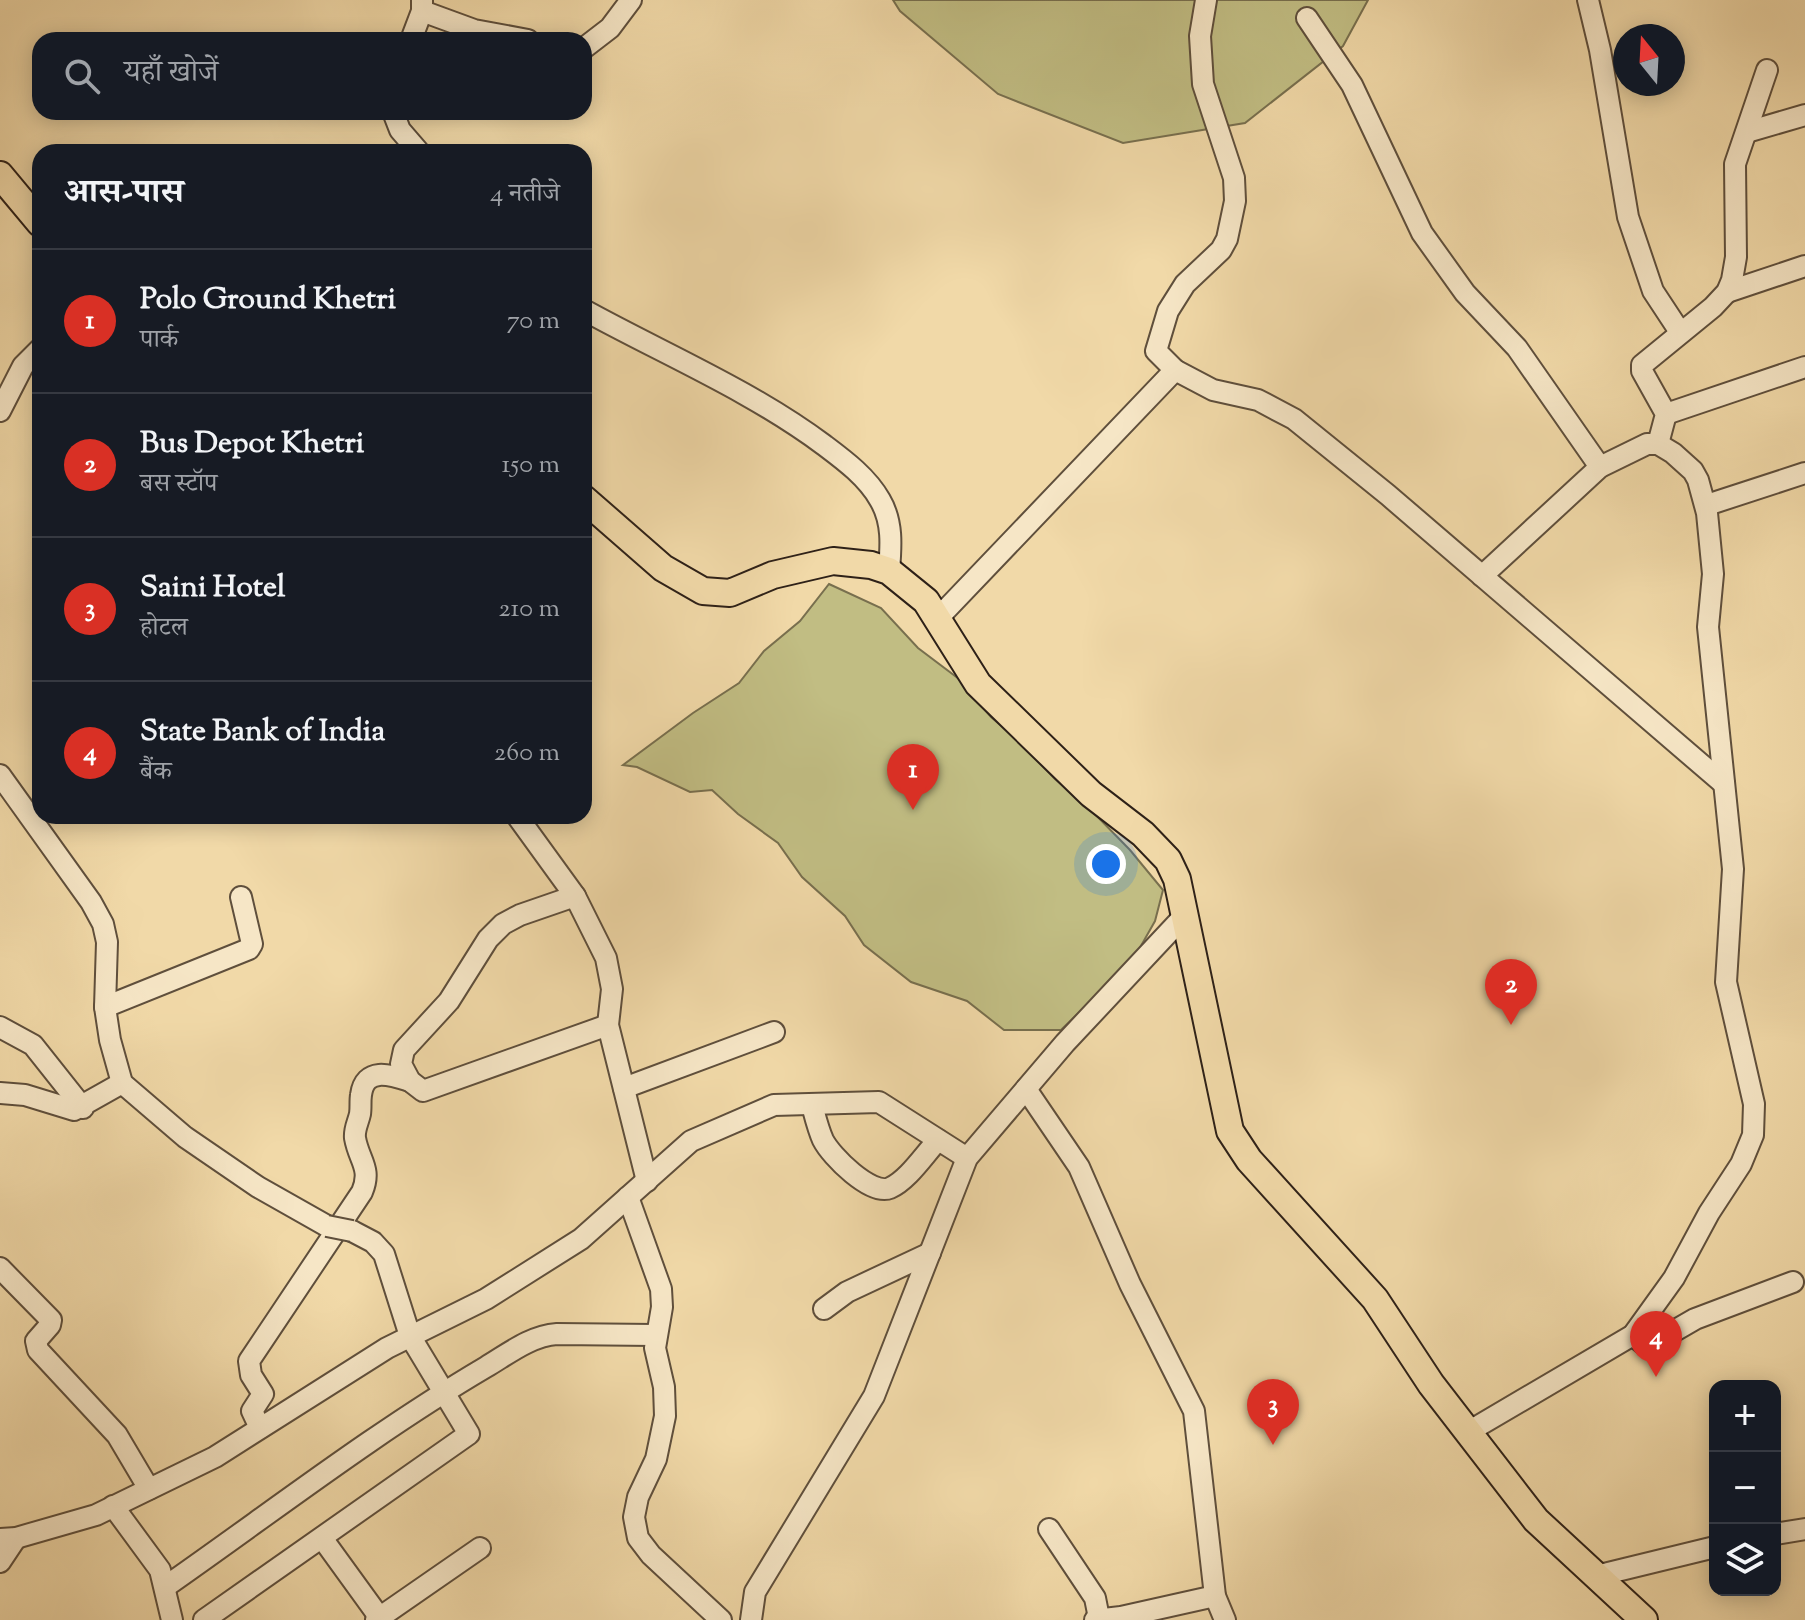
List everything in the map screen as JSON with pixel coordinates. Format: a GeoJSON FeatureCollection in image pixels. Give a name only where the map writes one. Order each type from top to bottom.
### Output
{"type":"FeatureCollection","features":[{"type":"Feature","properties":{"kind":"main road"},"geometry":{"type":"LineString","coordinates":[[0,175],[32,213]]}},
{"type":"Feature","properties":{"kind":"main road"},"geometry":{"type":"LineString","coordinates":[[592,506],[663,568],[703,591],[730,593],[773,575],[833,561],[871,565],[889,571],[926,601],[939,617],[978,684],[1091,794],[1143,834],[1168,860],[1177,879],[1230,1131],[1249,1160],[1375,1299],[1431,1384],[1536,1520],[1644,1620]]}},
{"type":"Feature","properties":{"kind":"street"},"geometry":{"type":"LineString","coordinates":[[592,42],[610,28],[631,0]]}},
{"type":"Feature","properties":{"kind":"street"},"geometry":{"type":"LineString","coordinates":[[1206,0],[1200,36],[1203,84],[1234,178],[1235,201],[1227,239],[1221,250],[1185,284],[1168,311],[1156,348],[1175,370],[1213,390],[1258,400],[1294,419],[1724,784]]}},
{"type":"Feature","properties":{"kind":"street"},"geometry":{"type":"LineString","coordinates":[[1588,0],[1606,81],[1628,217],[1653,291],[1680,332]]}},
{"type":"Feature","properties":{"kind":"street"},"geometry":{"type":"LineString","coordinates":[[414,32],[422,6],[485,32]]}},
{"type":"Feature","properties":{"kind":"street"},"geometry":{"type":"LineString","coordinates":[[1307,18],[1352,85],[1422,233],[1465,293],[1517,348],[1600,467]]}},
{"type":"Feature","properties":{"kind":"street"},"geometry":{"type":"LineString","coordinates":[[1658,444],[1666,414],[1641,368],[1727,292],[1735,269],[1735,164],[1767,70]]}},
{"type":"Feature","properties":{"kind":"street"},"geometry":{"type":"LineString","coordinates":[[1747,132],[1805,115]]}},
{"type":"Feature","properties":{"kind":"street"},"geometry":{"type":"LineString","coordinates":[[396,120],[412,144]]}},
{"type":"Feature","properties":{"kind":"street"},"geometry":{"type":"LineString","coordinates":[[1727,292],[1805,266]]}},
{"type":"Feature","properties":{"kind":"street"},"geometry":{"type":"LineString","coordinates":[[592,314],[783,415],[838,456],[871,486],[882,503],[892,537],[889,571]]}},
{"type":"Feature","properties":{"kind":"street"},"geometry":{"type":"LineString","coordinates":[[0,411],[23,366],[32,357]]}},
{"type":"Feature","properties":{"kind":"street"},"geometry":{"type":"LineString","coordinates":[[1666,414],[1805,367]]}},
{"type":"Feature","properties":{"kind":"street"},"geometry":{"type":"LineString","coordinates":[[939,617],[1175,370]]}},
{"type":"Feature","properties":{"kind":"street"},"geometry":{"type":"LineString","coordinates":[[1468,1432],[1633,1335],[1674,1278],[1709,1213],[1741,1164],[1753,1135],[1754,1104],[1726,982],[1733,869],[1708,627],[1713,574],[1707,505],[1693,471],[1658,444],[1647,444],[1600,467],[1482,576]]}},
{"type":"Feature","properties":{"kind":"street"},"geometry":{"type":"LineString","coordinates":[[1707,505],[1805,473]]}},
{"type":"Feature","properties":{"kind":"street"},"geometry":{"type":"LineString","coordinates":[[0,775],[32,820]]}},
{"type":"Feature","properties":{"kind":"street"},"geometry":{"type":"LineString","coordinates":[[35,824],[91,902],[103,924],[107,942],[105,1007],[122,1083],[185,1137],[258,1187],[327,1226],[352,1231],[373,1242],[384,1254],[410,1336],[469,1433],[204,1620]]}},
{"type":"Feature","properties":{"kind":"street"},"geometry":{"type":"LineString","coordinates":[[523,824],[575,896],[606,958],[612,989],[608,1025],[647,1181]]}},
{"type":"Feature","properties":{"kind":"street"},"geometry":{"type":"LineString","coordinates":[[575,896],[503,924],[488,939],[449,1001],[404,1050],[401,1064],[410,1081],[420,1090],[428,1090],[608,1025]]}},
{"type":"Feature","properties":{"kind":"street"},"geometry":{"type":"LineString","coordinates":[[105,1007],[249,949],[252,944],[241,897]]}},
{"type":"Feature","properties":{"kind":"street"},"geometry":{"type":"LineString","coordinates":[[751,1620],[755,1592],[874,1396],[967,1158],[1065,1043],[1185,915]]}},
{"type":"Feature","properties":{"kind":"street"},"geometry":{"type":"LineString","coordinates":[[0,1027],[33,1045],[83,1108]]}},
{"type":"Feature","properties":{"kind":"street"},"geometry":{"type":"LineString","coordinates":[[624,1088],[774,1032]]}},
{"type":"Feature","properties":{"kind":"street"},"geometry":{"type":"LineString","coordinates":[[260,1428],[252,1411],[263,1394],[251,1375],[249,1361],[366,1182],[367,1173],[355,1141],[361,1091],[368,1078],[375,1075],[384,1074],[410,1081]]}},
{"type":"Feature","properties":{"kind":"street"},"geometry":{"type":"LineString","coordinates":[[0,1093],[25,1095],[74,1110],[83,1108],[122,1083]]}},
{"type":"Feature","properties":{"kind":"street"},"geometry":{"type":"LineString","coordinates":[[1026,1089],[1079,1167],[1130,1284],[1194,1411],[1215,1596],[1225,1620]]}},
{"type":"Feature","properties":{"kind":"street"},"geometry":{"type":"LineString","coordinates":[[0,1562],[8,1538],[96,1515],[215,1457],[387,1348],[486,1299],[581,1239],[691,1141],[774,1105],[879,1102],[967,1158]]}},
{"type":"Feature","properties":{"kind":"street"},"geometry":{"type":"LineString","coordinates":[[812,1105],[819,1131],[829,1149],[860,1180],[878,1190],[896,1185],[938,1140]]}},
{"type":"Feature","properties":{"kind":"street"},"geometry":{"type":"LineString","coordinates":[[628,1197],[661,1289],[662,1307],[655,1348],[664,1387],[665,1416],[656,1459],[638,1497],[634,1517],[638,1538],[651,1555],[721,1620]]}},
{"type":"Feature","properties":{"kind":"street"},"geometry":{"type":"LineString","coordinates":[[824,1309],[847,1292],[930,1253]]}},
{"type":"Feature","properties":{"kind":"street"},"geometry":{"type":"LineString","coordinates":[[0,1268],[49,1316],[50,1325],[36,1341],[38,1350],[117,1435],[149,1489]]}},
{"type":"Feature","properties":{"kind":"street"},"geometry":{"type":"LineString","coordinates":[[1633,1335],[1645,1345],[1650,1345],[1695,1319],[1793,1282]]}},
{"type":"Feature","properties":{"kind":"street"},"geometry":{"type":"LineString","coordinates":[[165,1587],[444,1392],[528,1342],[546,1335],[655,1335]]}},
{"type":"Feature","properties":{"kind":"street"},"geometry":{"type":"LineString","coordinates":[[113,1506],[160,1570],[172,1620]]}},
{"type":"Feature","properties":{"kind":"street"},"geometry":{"type":"LineString","coordinates":[[1049,1529],[1095,1598],[1097,1619],[1122,1619],[1215,1596]]}},
{"type":"Feature","properties":{"kind":"street"},"geometry":{"type":"LineString","coordinates":[[1781,1533],[1805,1529]]}},
{"type":"Feature","properties":{"kind":"street"},"geometry":{"type":"LineString","coordinates":[[322,1538],[378,1619],[480,1548]]}},
{"type":"Feature","properties":{"kind":"street"},"geometry":{"type":"LineString","coordinates":[[1596,1576],[1709,1548]]}},
{"type":"Feature","properties":{"kind":"shaded area"},"geometry":{"type":"Polygon","coordinates":[[[893,0],[1368,0],[1343,46],[1245,123],[1123,143],[998,94],[900,11],[893,0]]]}},
{"type":"Feature","properties":{"kind":"shaded area"},"geometry":{"type":"Polygon","coordinates":[[[829,584],[881,608],[918,648],[959,679],[991,717],[1130,850],[1163,890],[1155,921],[1133,960],[1061,1030],[1004,1030],[967,1001],[911,982],[864,945],[845,916],[802,877],[778,843],[738,814],[712,790],[690,792],[637,767],[623,765],[739,683],[764,651],[800,621],[829,584]]]}},
{"type":"Feature","properties":{"kind":"place","name":"Polo Ground Khetri"},"geometry":{"type":"Point","coordinates":[913,810]}},
{"type":"Feature","properties":{"kind":"place","name":"Bus Depot Khetri"},"geometry":{"type":"Point","coordinates":[1511,1025]}},
{"type":"Feature","properties":{"kind":"place","name":"State Bank of India"},"geometry":{"type":"Point","coordinates":[1656,1377]}},
{"type":"Feature","properties":{"kind":"place","name":"Saini Hotel"},"geometry":{"type":"Point","coordinates":[1273,1445]}}]}
